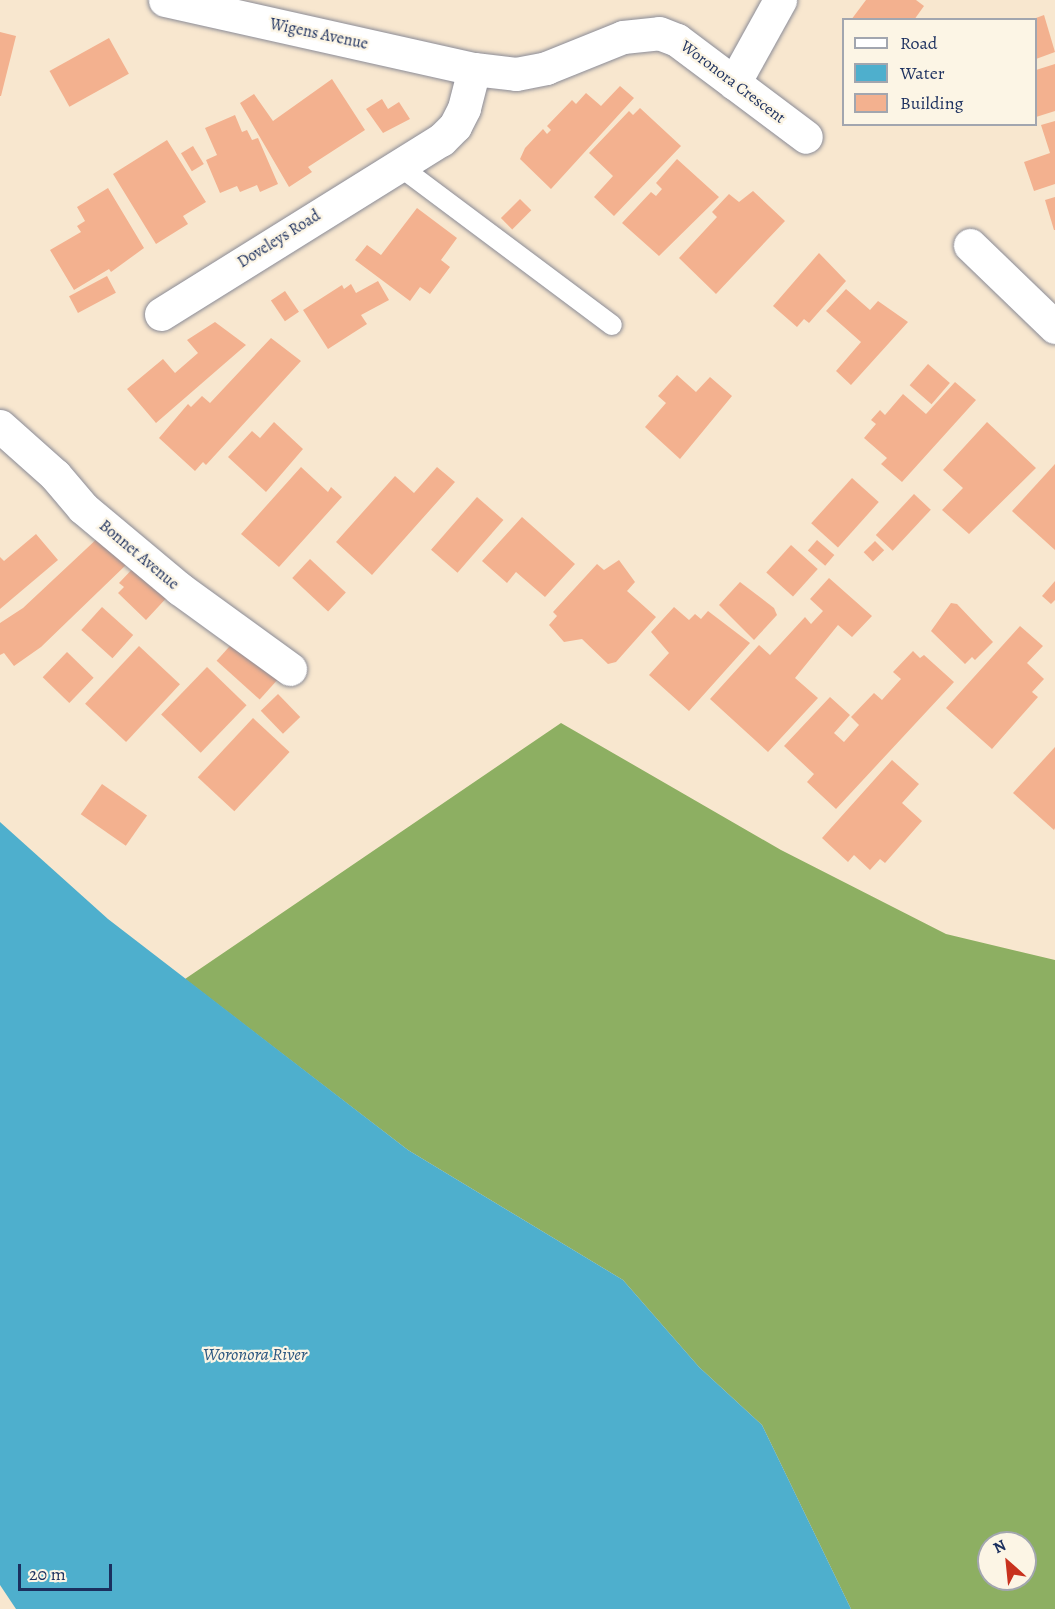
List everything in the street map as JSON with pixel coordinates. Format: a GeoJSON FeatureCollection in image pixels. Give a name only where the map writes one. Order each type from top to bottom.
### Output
{"type":"FeatureCollection","features":[{"type":"Feature","properties":{"kind":"street","name":"Wigens Avenue"},"geometry":{"type":"LineString","coordinates":[[165,0],[474,69]]}},
{"type":"Feature","properties":{"kind":"street"},"geometry":{"type":"LineString","coordinates":[[734,83],[780,0]]}},
{"type":"Feature","properties":{"kind":"street","name":"Woronora Crescent"},"geometry":{"type":"LineString","coordinates":[[474,69],[516,74],[546,68],[623,37],[659,33],[668,36],[806,136]]}},
{"type":"Feature","properties":{"kind":"street","name":"Doveleys Road"},"geometry":{"type":"LineString","coordinates":[[161,314],[456,126],[474,69]]}},
{"type":"Feature","properties":{"kind":"street"},"geometry":{"type":"LineString","coordinates":[[970,245],[1055,327]]}},
{"type":"Feature","properties":{"kind":"street","name":"Bonnet Avenue"},"geometry":{"type":"LineString","coordinates":[[0,426],[15,436],[55,475],[83,508],[180,589],[290,669]]}},
{"type":"Feature","properties":{"kind":"lane"},"geometry":{"type":"LineString","coordinates":[[398,165],[612,325]]}},
{"type":"Feature","properties":{"kind":"green space"},"geometry":{"type":"Polygon","coordinates":[[[561,723],[781,850],[946,934],[1055,960],[1055,1609],[851,1609],[762,1425],[699,1367],[623,1280],[408,1150],[185,979],[561,723]]]}},
{"type":"Feature","properties":{"kind":"water","name":"Woronora River"},"geometry":{"type":"Polygon","coordinates":[[[0,822],[108,919],[408,1150],[623,1280],[699,1367],[762,1425],[851,1609],[16,1609],[0,1585],[0,822]]]}},
{"type":"Feature","properties":{"kind":"building"},"geometry":{"type":"Polygon","coordinates":[[[866,0],[916,0],[924,6],[915,18],[852,18],[866,0]]]}},
{"type":"Feature","properties":{"kind":"building"},"geometry":{"type":"Polygon","coordinates":[[[1044,15],[1055,52],[1037,59],[1037,18],[1044,15]]]}},
{"type":"Feature","properties":{"kind":"building"},"geometry":{"type":"Polygon","coordinates":[[[0,32],[16,36],[1,96],[0,96],[0,32]]]}},
{"type":"Feature","properties":{"kind":"building"},"geometry":{"type":"Polygon","coordinates":[[[109,38],[129,74],[69,107],[50,71],[109,38]]]}},
{"type":"Feature","properties":{"kind":"building"},"geometry":{"type":"Polygon","coordinates":[[[1055,64],[1055,111],[1037,117],[1037,70],[1055,64]]]}},
{"type":"Feature","properties":{"kind":"building"},"geometry":{"type":"Polygon","coordinates":[[[332,79],[365,130],[308,167],[312,172],[289,187],[240,103],[254,94],[273,121],[332,79]]]}},
{"type":"Feature","properties":{"kind":"building"},"geometry":{"type":"Polygon","coordinates":[[[620,86],[634,98],[551,189],[520,159],[525,148],[543,129],[547,134],[551,130],[547,126],[572,100],[576,104],[586,93],[601,106],[620,86]]]}},
{"type":"Feature","properties":{"kind":"building"},"geometry":{"type":"Polygon","coordinates":[[[382,99],[388,109],[399,102],[410,119],[383,133],[366,109],[382,99]]]}},
{"type":"Feature","properties":{"kind":"building"},"geometry":{"type":"Polygon","coordinates":[[[640,108],[681,146],[614,216],[594,197],[613,176],[589,153],[629,111],[633,115],[640,108]]]}},
{"type":"Feature","properties":{"kind":"building"},"geometry":{"type":"Polygon","coordinates":[[[235,115],[242,132],[247,130],[252,140],[258,138],[278,184],[260,192],[257,185],[240,192],[237,186],[220,193],[206,160],[217,155],[205,128],[235,115]]]}},
{"type":"Feature","properties":{"kind":"building"},"geometry":{"type":"Polygon","coordinates":[[[1055,121],[1055,184],[1034,191],[1024,162],[1050,153],[1041,125],[1055,121]]]}},
{"type":"Feature","properties":{"kind":"building"},"geometry":{"type":"Polygon","coordinates":[[[167,140],[206,202],[183,216],[188,224],[156,244],[113,174],[167,140]]]}},
{"type":"Feature","properties":{"kind":"building"},"geometry":{"type":"Polygon","coordinates":[[[193,146],[204,164],[192,171],[181,153],[193,146]]]}},
{"type":"Feature","properties":{"kind":"building"},"geometry":{"type":"Polygon","coordinates":[[[677,159],[719,197],[659,256],[622,223],[651,192],[656,196],[662,189],[656,183],[677,159]]]}},
{"type":"Feature","properties":{"kind":"building"},"geometry":{"type":"Polygon","coordinates":[[[108,188],[144,248],[111,272],[109,269],[74,290],[50,250],[81,232],[77,226],[85,221],[77,207],[108,188]]]}},
{"type":"Feature","properties":{"kind":"building"},"geometry":{"type":"Polygon","coordinates":[[[753,191],[785,221],[716,294],[679,258],[717,217],[712,212],[729,194],[739,202],[753,191]]]}},
{"type":"Feature","properties":{"kind":"building"},"geometry":{"type":"Polygon","coordinates":[[[1055,197],[1055,230],[1054,230],[1045,200],[1055,197]]]}},
{"type":"Feature","properties":{"kind":"building"},"geometry":{"type":"Polygon","coordinates":[[[520,199],[531,210],[512,229],[501,218],[520,199]]]}},
{"type":"Feature","properties":{"kind":"building"},"geometry":{"type":"Polygon","coordinates":[[[417,208],[457,238],[441,260],[450,267],[430,294],[420,287],[410,301],[355,260],[367,245],[381,255],[417,208]]]}},
{"type":"Feature","properties":{"kind":"building"},"geometry":{"type":"Polygon","coordinates":[[[819,253],[846,281],[809,323],[804,319],[797,327],[773,306],[819,253]]]}},
{"type":"Feature","properties":{"kind":"building"},"geometry":{"type":"Polygon","coordinates":[[[107,276],[116,293],[78,313],[69,296],[107,276]]]}},
{"type":"Feature","properties":{"kind":"building"},"geometry":{"type":"Polygon","coordinates":[[[378,281],[389,300],[361,315],[367,324],[328,349],[303,310],[342,285],[344,289],[351,284],[356,293],[378,281]]]}},
{"type":"Feature","properties":{"kind":"building"},"geometry":{"type":"Polygon","coordinates":[[[846,289],[870,310],[878,301],[908,322],[851,385],[836,371],[861,342],[826,311],[846,289]]]}},
{"type":"Feature","properties":{"kind":"building"},"geometry":{"type":"Polygon","coordinates":[[[285,291],[299,312],[285,321],[271,301],[285,291]]]}},
{"type":"Feature","properties":{"kind":"building"},"geometry":{"type":"Polygon","coordinates":[[[215,322],[246,345],[156,423],[127,389],[163,359],[175,373],[198,353],[187,340],[215,322]]]}},
{"type":"Feature","properties":{"kind":"building"},"geometry":{"type":"Polygon","coordinates":[[[271,338],[301,361],[206,465],[203,462],[195,471],[159,438],[188,404],[191,407],[202,396],[210,403],[271,338]]]}},
{"type":"Feature","properties":{"kind":"building"},"geometry":{"type":"Polygon","coordinates":[[[928,364],[950,383],[932,404],[910,385],[928,364]]]}},
{"type":"Feature","properties":{"kind":"building"},"geometry":{"type":"Polygon","coordinates":[[[677,375],[696,392],[710,377],[732,396],[680,459],[645,427],[666,403],[658,396],[677,375]]]}},
{"type":"Feature","properties":{"kind":"building"},"geometry":{"type":"Polygon","coordinates":[[[955,382],[976,400],[902,482],[881,464],[887,458],[864,438],[876,424],[871,420],[880,410],[885,415],[903,394],[926,414],[955,382]]]}},
{"type":"Feature","properties":{"kind":"building"},"geometry":{"type":"Polygon","coordinates":[[[274,422],[303,449],[266,492],[228,457],[252,431],[260,438],[274,422]]]}},
{"type":"Feature","properties":{"kind":"building"},"geometry":{"type":"Polygon","coordinates":[[[987,422],[1036,468],[969,534],[942,510],[963,488],[943,470],[987,422]]]}},
{"type":"Feature","properties":{"kind":"building"},"geometry":{"type":"Polygon","coordinates":[[[1055,464],[1055,550],[1012,511],[1055,464]]]}},
{"type":"Feature","properties":{"kind":"building"},"geometry":{"type":"Polygon","coordinates":[[[301,467],[328,492],[331,487],[342,497],[279,567],[241,534],[301,467]]]}},
{"type":"Feature","properties":{"kind":"building"},"geometry":{"type":"Polygon","coordinates":[[[437,467],[455,482],[372,575],[336,542],[395,476],[414,493],[437,467]]]}},
{"type":"Feature","properties":{"kind":"building"},"geometry":{"type":"Polygon","coordinates":[[[852,478],[879,502],[838,547],[811,523],[852,478]]]}},
{"type":"Feature","properties":{"kind":"building"},"geometry":{"type":"Polygon","coordinates":[[[914,494],[931,510],[893,551],[876,535],[914,494]]]}},
{"type":"Feature","properties":{"kind":"building"},"geometry":{"type":"Polygon","coordinates":[[[477,497],[503,520],[457,573],[431,550],[477,497]]]}},
{"type":"Feature","properties":{"kind":"building"},"geometry":{"type":"Polygon","coordinates":[[[522,517],[575,564],[545,597],[516,572],[507,583],[482,561],[522,517]]]}},
{"type":"Feature","properties":{"kind":"building"},"geometry":{"type":"Polygon","coordinates":[[[36,534],[58,560],[0,609],[0,557],[4,561],[36,534]]]}},
{"type":"Feature","properties":{"kind":"building"},"geometry":{"type":"Polygon","coordinates":[[[101,535],[128,563],[41,647],[14,666],[4,653],[0,655],[0,623],[23,608],[101,535]]]}},
{"type":"Feature","properties":{"kind":"building"},"geometry":{"type":"Polygon","coordinates":[[[817,540],[834,555],[825,566],[808,551],[817,540]]]}},
{"type":"Feature","properties":{"kind":"building"},"geometry":{"type":"Polygon","coordinates":[[[875,541],[884,550],[873,562],[864,552],[875,541]]]}},
{"type":"Feature","properties":{"kind":"building"},"geometry":{"type":"Polygon","coordinates":[[[791,545],[818,569],[793,597],[766,572],[791,545]]]}},
{"type":"Feature","properties":{"kind":"building"},"geometry":{"type":"Polygon","coordinates":[[[310,559],[346,592],[328,611],[292,578],[310,559]]]}},
{"type":"Feature","properties":{"kind":"building"},"geometry":{"type":"Polygon","coordinates":[[[619,560],[635,582],[627,591],[656,617],[616,662],[608,664],[582,639],[564,642],[549,625],[557,616],[553,612],[597,564],[604,570],[619,560]]]}},
{"type":"Feature","properties":{"kind":"building"},"geometry":{"type":"Polygon","coordinates":[[[139,562],[171,593],[146,620],[118,593],[124,587],[119,583],[139,562]]]}},
{"type":"Feature","properties":{"kind":"building"},"geometry":{"type":"Polygon","coordinates":[[[829,578],[872,616],[852,637],[838,625],[795,678],[818,698],[768,752],[710,699],[759,645],[770,655],[805,617],[811,624],[823,611],[810,599],[829,578]]]}},
{"type":"Feature","properties":{"kind":"building"},"geometry":{"type":"Polygon","coordinates":[[[1055,581],[1055,600],[1051,604],[1042,596],[1055,581]]]}},
{"type":"Feature","properties":{"kind":"building"},"geometry":{"type":"Polygon","coordinates":[[[740,582],[774,608],[777,615],[754,640],[719,605],[740,582]]]}},
{"type":"Feature","properties":{"kind":"building"},"geometry":{"type":"Polygon","coordinates":[[[951,603],[957,604],[993,642],[975,660],[972,657],[965,664],[931,631],[951,603]]]}},
{"type":"Feature","properties":{"kind":"building"},"geometry":{"type":"Polygon","coordinates":[[[102,607],[133,635],[112,658],[81,630],[102,607]]]}},
{"type":"Feature","properties":{"kind":"building"},"geometry":{"type":"Polygon","coordinates":[[[674,607],[689,620],[695,614],[701,619],[708,611],[750,643],[689,711],[649,675],[669,653],[651,632],[674,607]]]}},
{"type":"Feature","properties":{"kind":"building"},"geometry":{"type":"Polygon","coordinates":[[[1020,626],[1043,646],[1027,663],[1044,679],[1032,692],[1038,697],[992,749],[946,708],[1020,626]]]}},
{"type":"Feature","properties":{"kind":"building"},"geometry":{"type":"Polygon","coordinates":[[[238,637],[281,676],[260,700],[217,661],[238,637]]]}},
{"type":"Feature","properties":{"kind":"building"},"geometry":{"type":"Polygon","coordinates":[[[139,646],[180,684],[126,742],[85,704],[139,646]]]}},
{"type":"Feature","properties":{"kind":"building"},"geometry":{"type":"Polygon","coordinates":[[[913,651],[920,658],[924,655],[954,682],[836,809],[807,782],[814,774],[784,746],[830,697],[850,715],[834,733],[844,742],[859,725],[851,717],[874,693],[882,700],[901,679],[893,672],[913,651]]]}},
{"type":"Feature","properties":{"kind":"building"},"geometry":{"type":"Polygon","coordinates":[[[67,652],[94,678],[69,703],[43,677],[67,652]]]}},
{"type":"Feature","properties":{"kind":"building"},"geometry":{"type":"Polygon","coordinates":[[[207,667],[247,705],[201,753],[161,714],[207,667]]]}},
{"type":"Feature","properties":{"kind":"building"},"geometry":{"type":"Polygon","coordinates":[[[278,694],[300,717],[283,734],[261,711],[278,694]]]}},
{"type":"Feature","properties":{"kind":"building"},"geometry":{"type":"Polygon","coordinates":[[[253,718],[290,752],[234,811],[198,777],[253,718]]]}},
{"type":"Feature","properties":{"kind":"building"},"geometry":{"type":"Polygon","coordinates":[[[1055,747],[1055,828],[1054,830],[1013,793],[1055,747]]]}},
{"type":"Feature","properties":{"kind":"building"},"geometry":{"type":"Polygon","coordinates":[[[892,760],[919,784],[902,803],[922,821],[885,863],[880,859],[870,870],[854,855],[848,862],[822,838],[892,760]]]}},
{"type":"Feature","properties":{"kind":"building"},"geometry":{"type":"Polygon","coordinates":[[[102,784],[147,816],[126,846],[81,814],[102,784]]]}}]}
